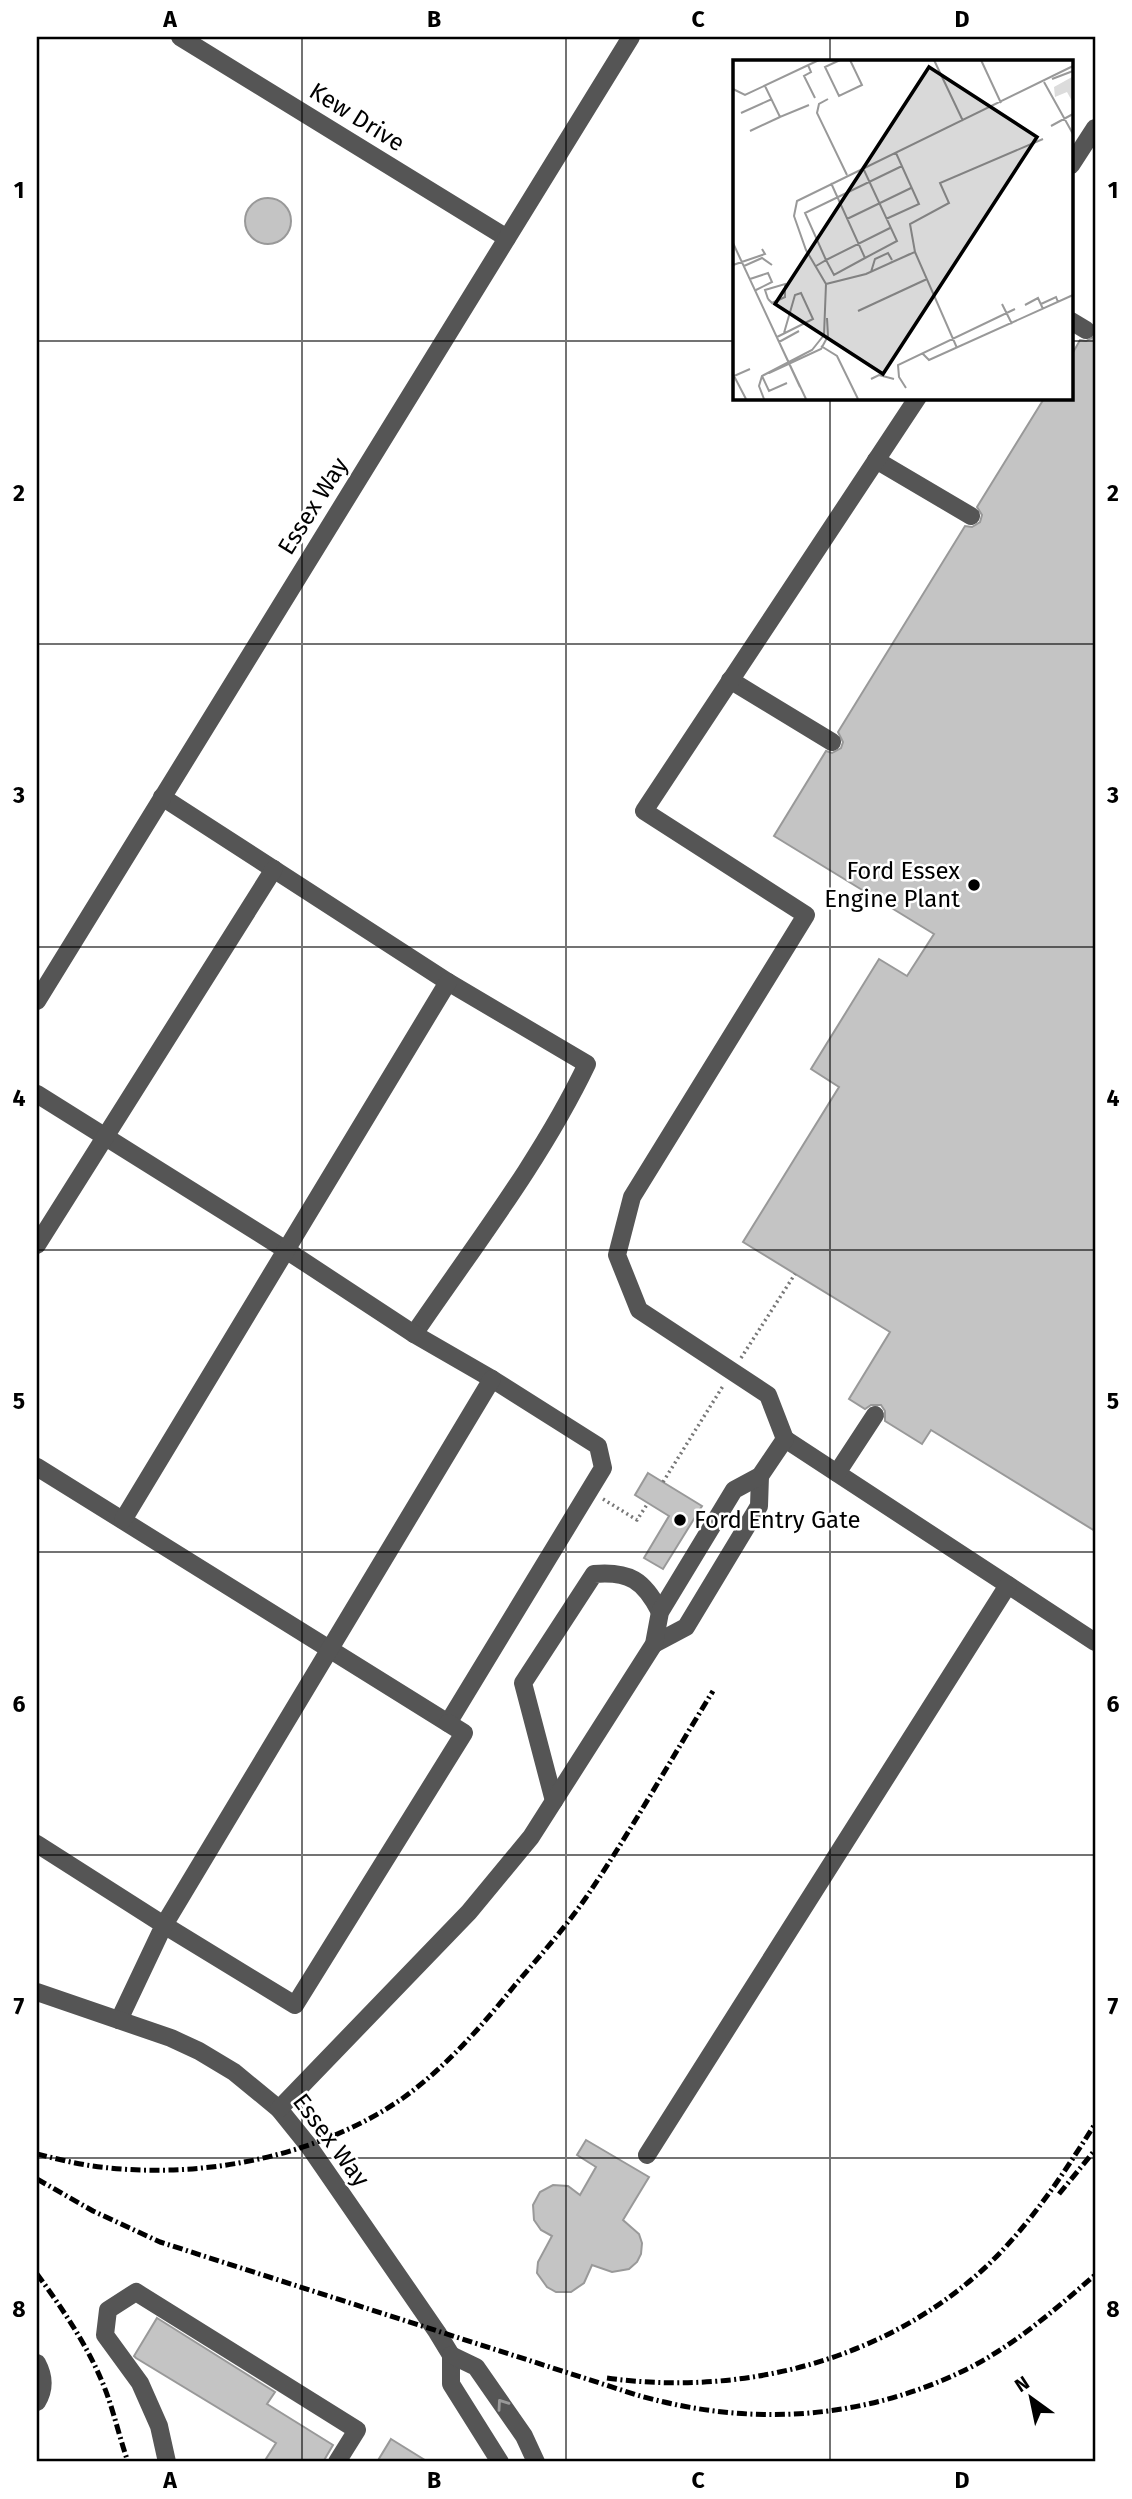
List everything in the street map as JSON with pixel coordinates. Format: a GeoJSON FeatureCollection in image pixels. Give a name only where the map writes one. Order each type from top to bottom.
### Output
{"type":"FeatureCollection","features":[{"type":"Feature","properties":{"kind":"street","name":"Kew Drive"},"geometry":{"type":"LineString","coordinates":[[180,37],[507,238]]}},
{"type":"Feature","properties":{"kind":"street","name":"Essex Way"},"geometry":{"type":"LineString","coordinates":[[37,1001],[631,37]]}},
{"type":"Feature","properties":{"kind":"street"},"geometry":{"type":"LineString","coordinates":[[1072,163],[1095,128]]}},
{"type":"Feature","properties":{"kind":"street"},"geometry":{"type":"LineString","coordinates":[[917,399],[644,811],[806,915],[632,1197],[617,1255],[639,1310],[768,1395],[785,1439],[1095,1642]]}},
{"type":"Feature","properties":{"kind":"street"},"geometry":{"type":"LineString","coordinates":[[876,460],[971,516]]}},
{"type":"Feature","properties":{"kind":"street"},"geometry":{"type":"LineString","coordinates":[[730,681],[832,742]]}},
{"type":"Feature","properties":{"kind":"street"},"geometry":{"type":"LineString","coordinates":[[162,797],[448,982],[587,1064],[567,1106],[477,1244],[414,1334]]}},
{"type":"Feature","properties":{"kind":"street"},"geometry":{"type":"LineString","coordinates":[[37,1245],[274,869]]}},
{"type":"Feature","properties":{"kind":"street"},"geometry":{"type":"LineString","coordinates":[[123,1520],[448,982]]}},
{"type":"Feature","properties":{"kind":"street"},"geometry":{"type":"LineString","coordinates":[[37,1094],[286,1250],[414,1334],[492,1379],[598,1446],[603,1468],[448,1723]]}},
{"type":"Feature","properties":{"kind":"street"},"geometry":{"type":"LineString","coordinates":[[119,2020],[164,1924],[492,1379]]}},
{"type":"Feature","properties":{"kind":"street"},"geometry":{"type":"LineString","coordinates":[[837,1473],[875,1415]]}},
{"type":"Feature","properties":{"kind":"street"},"geometry":{"type":"LineString","coordinates":[[279,2109],[469,1912],[531,1837],[654,1644],[660,1612],[734,1490],[760,1476],[785,1439]]}},
{"type":"Feature","properties":{"kind":"street"},"geometry":{"type":"LineString","coordinates":[[37,1467],[464,1733],[295,2005],[37,1844]]}},
{"type":"Feature","properties":{"kind":"street"},"geometry":{"type":"LineString","coordinates":[[654,1644],[686,1627],[760,1506],[760,1476]]}},
{"type":"Feature","properties":{"kind":"street"},"geometry":{"type":"LineString","coordinates":[[554,1801],[523,1683],[594,1574],[615,1572],[636,1579],[652,1596],[660,1612]]}},
{"type":"Feature","properties":{"kind":"street"},"geometry":{"type":"LineString","coordinates":[[646,2155],[1008,1585]]}},
{"type":"Feature","properties":{"kind":"street","name":"Essex Way"},"geometry":{"type":"LineString","coordinates":[[37,1992],[199,2051],[234,2072],[279,2109],[308,2145],[451,2355],[476,2367],[524,2436],[536,2462]]}},
{"type":"Feature","properties":{"kind":"street"},"geometry":{"type":"LineString","coordinates":[[167,2462],[159,2426],[140,2383],[105,2335],[108,2310],[135,2291],[356,2430],[337,2462]]}},
{"type":"Feature","properties":{"kind":"street","name":"Essex Way"},"geometry":{"type":"LineString","coordinates":[[451,2355],[451,2384],[500,2462]]}},
{"type":"Feature","properties":{"kind":"street"},"geometry":{"type":"LineString","coordinates":[[37,2363],[43,2375],[37,2402]]}},
{"type":"Feature","properties":{"kind":"path"},"geometry":{"type":"LineString","coordinates":[[740,1359],[795,1274]]}},
{"type":"Feature","properties":{"kind":"path"},"geometry":{"type":"LineString","coordinates":[[663,1482],[723,1386]]}},
{"type":"Feature","properties":{"kind":"path"},"geometry":{"type":"LineString","coordinates":[[589,1490],[637,1520],[648,1503]]}},
{"type":"Feature","properties":{"kind":"building"},"geometry":{"type":"Polygon","coordinates":[[[268,198],[284,205],[291,221],[284,237],[268,244],[252,237],[245,221],[252,205],[268,198]]]}},
{"type":"Feature","properties":{"kind":"building","name":"Ford Essex Engine Plant"},"geometry":{"type":"Polygon","coordinates":[[[1095,336],[1095,1531],[931,1430],[922,1444],[885,1421],[885,1411],[881,1405],[871,1405],[865,1409],[849,1399],[890,1332],[743,1242],[839,1087],[811,1069],[879,959],[907,976],[934,934],[774,836],[826,751],[832,753],[841,748],[843,742],[838,732],[965,526],[972,527],[980,522],[982,515],[977,507],[1044,399],[1072,399],[1072,354],[1080,340],[1086,341],[1095,336]]]}},
{"type":"Feature","properties":{"kind":"building","name":"Ford Entry Gate"},"geometry":{"type":"Polygon","coordinates":[[[648,1473],[702,1506],[663,1569],[644,1558],[669,1516],[635,1495],[648,1473]]]}},
{"type":"Feature","properties":{"kind":"building"},"geometry":{"type":"Polygon","coordinates":[[[586,2140],[649,2177],[623,2220],[639,2234],[641,2254],[629,2269],[612,2272],[592,2265],[584,2283],[571,2292],[556,2292],[547,2287],[537,2273],[538,2262],[552,2236],[541,2230],[534,2220],[533,2205],[540,2192],[553,2185],[568,2186],[580,2195],[596,2167],[577,2155],[586,2140]]]}},
{"type":"Feature","properties":{"kind":"building"},"geometry":{"type":"Polygon","coordinates":[[[157,2318],[275,2392],[267,2404],[333,2445],[323,2462],[264,2462],[276,2443],[136,2358],[134,2356],[157,2318]]]}},
{"type":"Feature","properties":{"kind":"building"},"geometry":{"type":"Polygon","coordinates":[[[391,2439],[428,2462],[377,2462],[391,2439]]]}},
{"type":"Feature","properties":{"kind":"railway"},"geometry":{"type":"LineString","coordinates":[[37,2154],[110,2168],[148,2170],[225,2165],[300,2148],[371,2118],[403,2098],[463,2045],[569,1921],[618,1848],[713,1691]]}},
{"type":"Feature","properties":{"kind":"railway"},"geometry":{"type":"LineString","coordinates":[[607,2378],[710,2382],[761,2376],[812,2364],[860,2347],[906,2325],[950,2297],[990,2263],[1047,2197],[1095,2124]]}},
{"type":"Feature","properties":{"kind":"railway"},"geometry":{"type":"LineString","coordinates":[[1059,2194],[1095,2150]]}},
{"type":"Feature","properties":{"kind":"railway"},"geometry":{"type":"LineString","coordinates":[[37,2179],[93,2211],[160,2242],[637,2395],[723,2412],[766,2415],[809,2413],[894,2398],[935,2383],[975,2365],[1022,2335],[1095,2275]]}},
{"type":"Feature","properties":{"kind":"railway"},"geometry":{"type":"LineString","coordinates":[[37,2274],[87,2350],[103,2383],[128,2462]]}},
{"type":"Feature","properties":{"kind":"place","name":"Ford Essex Engine Plant"},"geometry":{"type":"Point","coordinates":[974,885]}},
{"type":"Feature","properties":{"kind":"place","name":"Ford Entry Gate"},"geometry":{"type":"Point","coordinates":[680,1520]}}]}
